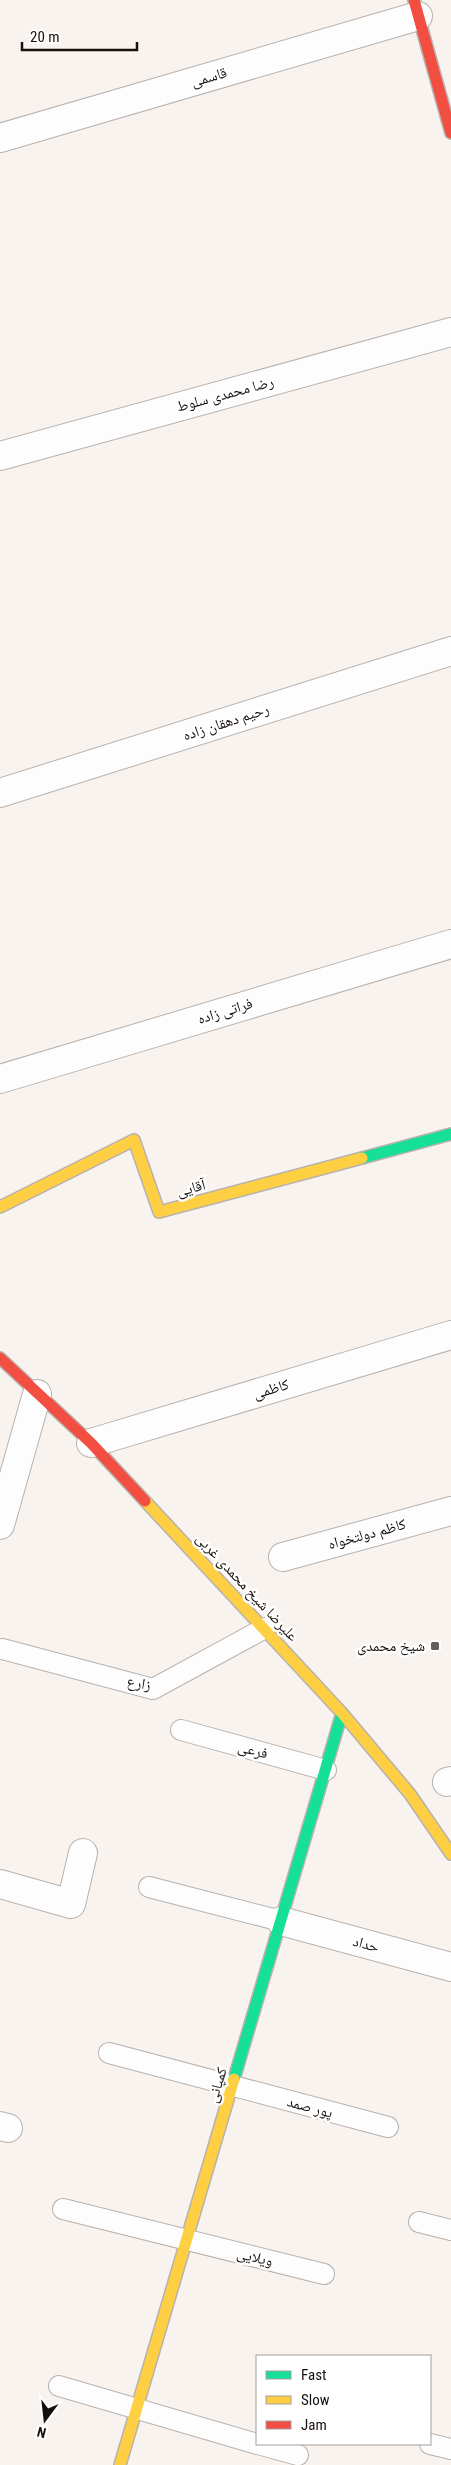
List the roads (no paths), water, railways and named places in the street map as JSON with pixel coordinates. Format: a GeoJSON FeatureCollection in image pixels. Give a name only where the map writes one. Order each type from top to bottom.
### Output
{"type":"FeatureCollection","features":[{"type":"Feature","properties":{"kind":"street"},"geometry":{"type":"LineString","coordinates":[[416,8],[451,133]]}},
{"type":"Feature","properties":{"kind":"street","name":"قاسمی"},"geometry":{"type":"LineString","coordinates":[[0,138],[416,8]]}},
{"type":"Feature","properties":{"kind":"street","name":"رضا محمدی سلوط"},"geometry":{"type":"LineString","coordinates":[[0,456],[451,332]]}},
{"type":"Feature","properties":{"kind":"street","name":"رحیم دهقان زاده"},"geometry":{"type":"LineString","coordinates":[[0,794],[451,651]]}},
{"type":"Feature","properties":{"kind":"street","name":"فراتی زاده"},"geometry":{"type":"LineString","coordinates":[[0,1079],[451,944]]}},
{"type":"Feature","properties":{"kind":"street","name":"آقایی"},"geometry":{"type":"LineString","coordinates":[[0,1207],[134,1140],[158,1212],[451,1134]]}},
{"type":"Feature","properties":{"kind":"street","name":"کاظمی"},"geometry":{"type":"LineString","coordinates":[[91,1443],[451,1336]]}},
{"type":"Feature","properties":{"kind":"street","name":"علیرضا شیخ محمدی غربی"},"geometry":{"type":"LineString","coordinates":[[0,1358],[91,1443],[265,1628],[342,1713],[410,1794],[451,1854]]}},
{"type":"Feature","properties":{"kind":"street"},"geometry":{"type":"LineString","coordinates":[[0,1524],[37,1394]]}},
{"type":"Feature","properties":{"kind":"street","name":"کاظم دولتخواه"},"geometry":{"type":"LineString","coordinates":[[283,1557],[451,1511]]}},
{"type":"Feature","properties":{"kind":"street","name":"کمپانی"},"geometry":{"type":"LineString","coordinates":[[120,2465],[342,1713]]}},
{"type":"Feature","properties":{"kind":"street"},"geometry":{"type":"LineString","coordinates":[[0,1884],[71,1904],[84,1853]]}},
{"type":"Feature","properties":{"kind":"street","name":"حداد"},"geometry":{"type":"LineString","coordinates":[[280,1922],[451,1967]]}},
{"type":"Feature","properties":{"kind":"lane","name":"زارع"},"geometry":{"type":"LineString","coordinates":[[2,1649],[153,1688],[265,1628]]}},
{"type":"Feature","properties":{"kind":"lane","name":"فرعی"},"geometry":{"type":"LineString","coordinates":[[181,1730],[326,1770]]}},
{"type":"Feature","properties":{"kind":"lane"},"geometry":{"type":"LineString","coordinates":[[149,1887],[280,1922]]}},
{"type":"Feature","properties":{"kind":"lane","name":"پور صمد"},"geometry":{"type":"LineString","coordinates":[[109,2053],[388,2127]]}},
{"type":"Feature","properties":{"kind":"lane","name":"ویلایی"},"geometry":{"type":"LineString","coordinates":[[63,2209],[324,2274]]}},
{"type":"Feature","properties":{"kind":"lane"},"geometry":{"type":"LineString","coordinates":[[419,2222],[451,2230]]}},
{"type":"Feature","properties":{"kind":"lane"},"geometry":{"type":"LineString","coordinates":[[60,2386],[256,2443]]}},
{"type":"Feature","properties":{"kind":"lane"},"geometry":{"type":"LineString","coordinates":[[431,2444],[451,2449]]}},
{"type":"Feature","properties":{"kind":"lane"},"geometry":{"type":"LineString","coordinates":[[261,2445],[298,2456]]}},
{"type":"Feature","properties":{"kind":"place","name":"شیخ محمدی"},"geometry":{"type":"Point","coordinates":[435,1646]}}]}
